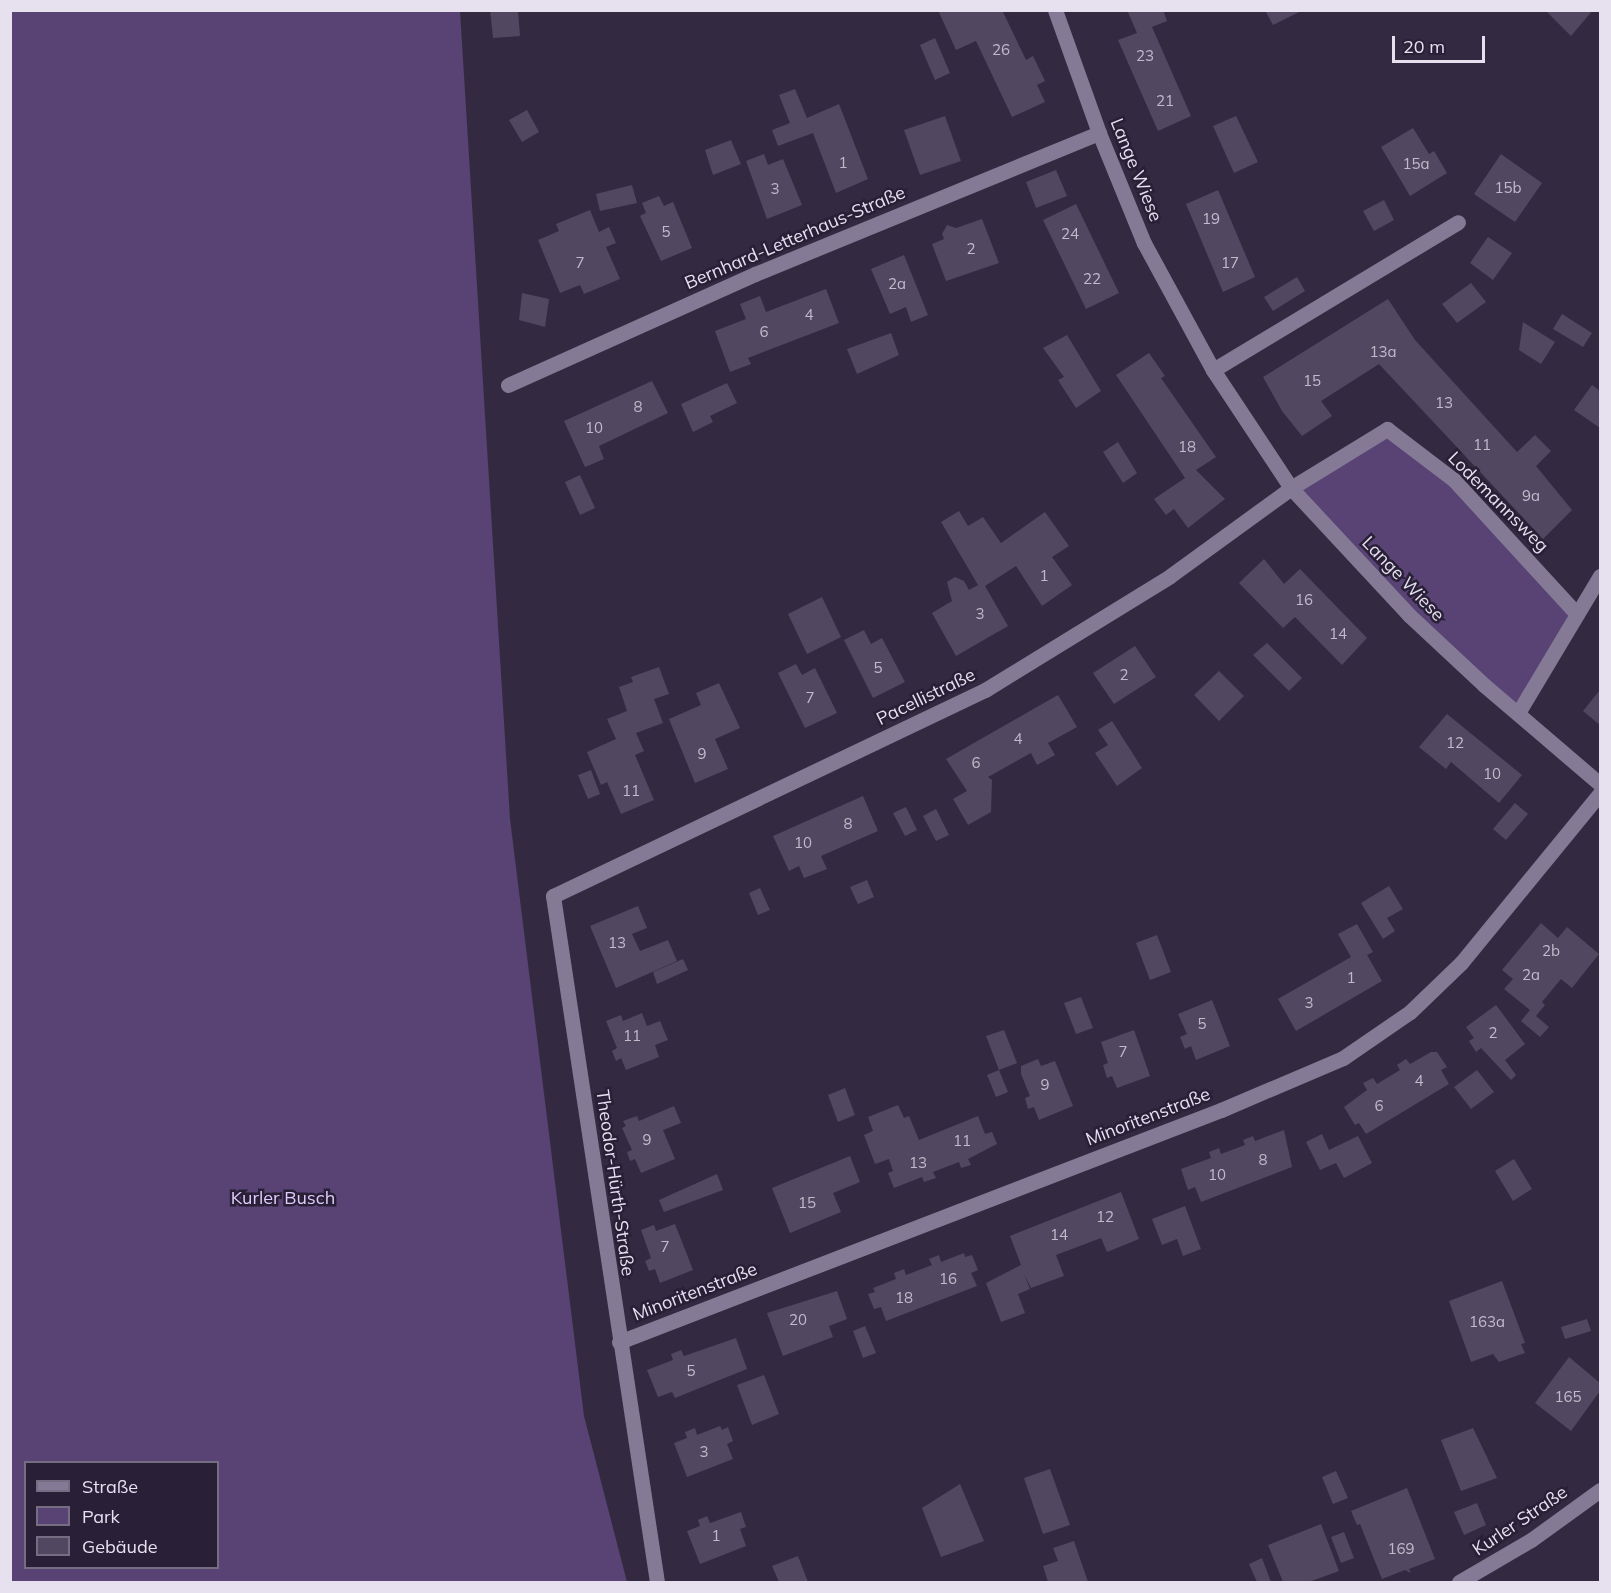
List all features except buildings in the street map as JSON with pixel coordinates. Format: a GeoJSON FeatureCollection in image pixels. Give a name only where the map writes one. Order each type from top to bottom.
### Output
{"type":"FeatureCollection","features":[{"type":"Feature","properties":{"kind":"street","name":"Lange Wiese"},"geometry":{"type":"LineString","coordinates":[[1055,10],[1099,133],[1144,243],[1213,370],[1292,488],[1409,615],[1600,784]]}},
{"type":"Feature","properties":{"kind":"street","name":"Bernhard-Letterhaus-Straße"},"geometry":{"type":"LineString","coordinates":[[508,385],[755,274],[1099,133]]}},
{"type":"Feature","properties":{"kind":"street"},"geometry":{"type":"LineString","coordinates":[[1213,370],[1458,222]]}},
{"type":"Feature","properties":{"kind":"street","name":"Lodemannsweg"},"geometry":{"type":"LineString","coordinates":[[1292,488],[1387,429],[1454,480],[1577,614]]}},
{"type":"Feature","properties":{"kind":"street","name":"Pacellistraße"},"geometry":{"type":"LineString","coordinates":[[554,896],[986,690],[1170,576],[1292,488]]}},
{"type":"Feature","properties":{"kind":"street"},"geometry":{"type":"LineString","coordinates":[[1518,713],[1600,576]]}},
{"type":"Feature","properties":{"kind":"street","name":"Minoritenstraße"},"geometry":{"type":"LineString","coordinates":[[619,1342],[1210,1114],[1343,1058],[1410,1012],[1461,963],[1600,793]]}},
{"type":"Feature","properties":{"kind":"street","name":"Theodor-Hürth-Straße"},"geometry":{"type":"LineString","coordinates":[[554,896],[619,1342],[657,1582]]}},
{"type":"Feature","properties":{"kind":"street","name":"Kurler Straße"},"geometry":{"type":"LineString","coordinates":[[1459,1582],[1531,1540],[1600,1490]]}},
{"type":"Feature","properties":{"kind":"green space","name":"Kurler Busch"},"geometry":{"type":"Polygon","coordinates":[[[11,10],[460,11],[510,819],[584,1416],[627,1582],[11,1582],[11,10]]]}},
{"type":"Feature","properties":{"kind":"green space"},"geometry":{"type":"Polygon","coordinates":[[[1387,429],[1454,481],[1577,614],[1518,712],[1484,684],[1293,488],[1387,429]]]}}]}
